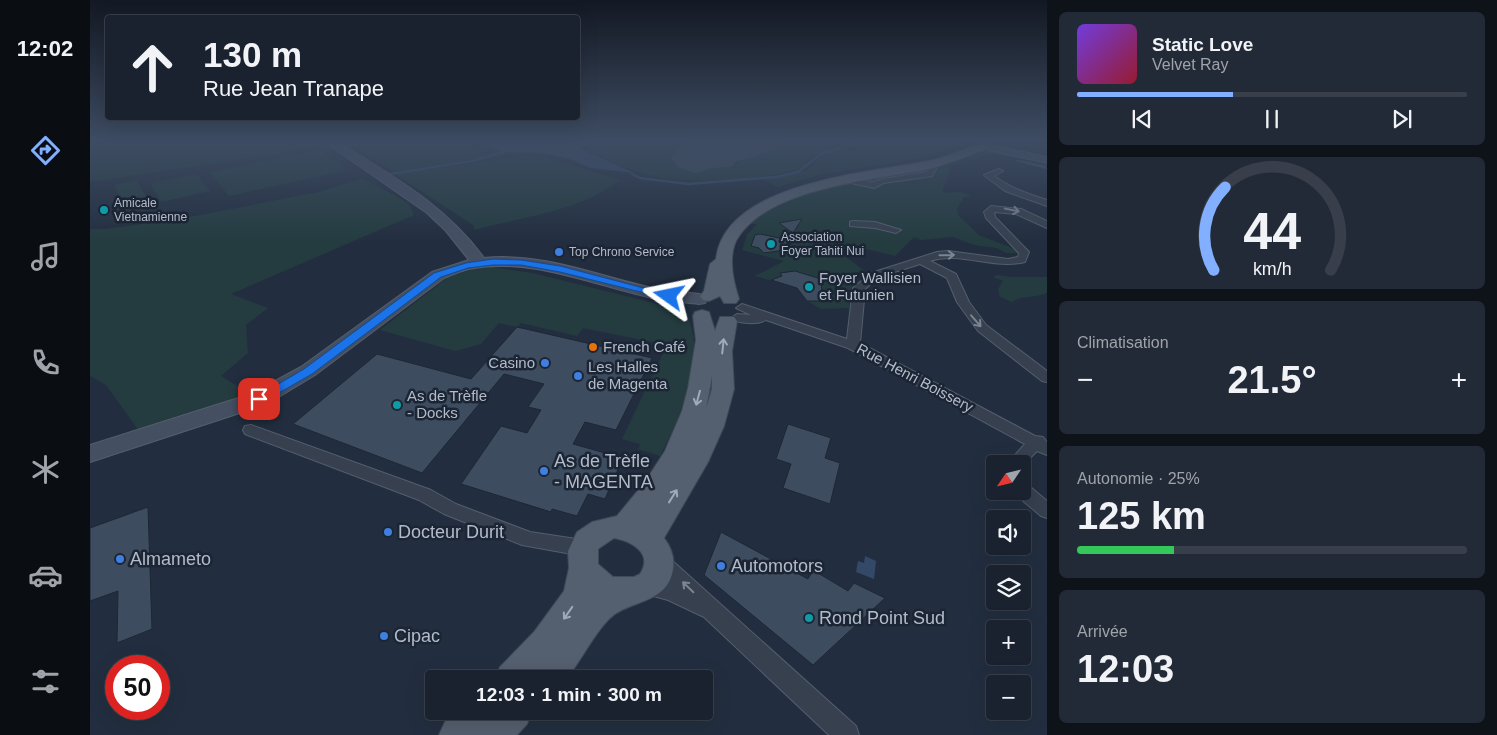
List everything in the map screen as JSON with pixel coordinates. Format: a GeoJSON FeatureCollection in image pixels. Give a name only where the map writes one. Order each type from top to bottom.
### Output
{"type":"FeatureCollection","features":[{"type":"Feature","properties":{"kind":"main road"},"geometry":{"type":"LineString","coordinates":[[378,174],[426,207],[456,232],[470,247],[479,263]]}},
{"type":"Feature","properties":{"kind":"main road"},"geometry":{"type":"LineString","coordinates":[[701,305],[712,293],[720,243],[729,229],[749,210],[778,196],[822,182],[865,174]]}},
{"type":"Feature","properties":{"kind":"main road"},"geometry":{"type":"LineString","coordinates":[[583,558],[590,578],[601,586],[614,591],[641,561],[696,462],[712,426],[723,388],[722,351],[734,311],[726,286],[725,248],[731,236],[741,223],[765,206],[842,180],[873,174]]}},
{"type":"Feature","properties":{"kind":"main road"},"geometry":{"type":"LineString","coordinates":[[90,454],[259,399],[308,371],[438,275],[479,263],[521,263],[560,269],[701,305],[713,320],[734,311]]}},
{"type":"Feature","properties":{"kind":"main road"},"geometry":{"type":"LineString","coordinates":[[551,670],[598,608],[641,561],[667,472],[688,432],[701,386],[707,331],[701,305]]}},
{"type":"Feature","properties":{"kind":"main road"},"geometry":{"type":"LineString","coordinates":[[520,670],[546,643],[580,596],[583,558],[595,533],[604,529],[641,561]]}},
{"type":"Feature","properties":{"kind":"main road"},"geometry":{"type":"LineString","coordinates":[[458,735],[472,720]]}},
{"type":"Feature","properties":{"kind":"main road"},"geometry":{"type":"LineString","coordinates":[[492,735],[506,720]]}},
{"type":"Feature","properties":{"kind":"street"},"geometry":{"type":"LineString","coordinates":[[842,180],[874,185],[882,181],[913,174]]}},
{"type":"Feature","properties":{"kind":"street"},"geometry":{"type":"LineString","coordinates":[[990,174],[988,175],[1001,186],[1012,192],[1047,203]]}},
{"type":"Feature","properties":{"kind":"street"},"geometry":{"type":"LineString","coordinates":[[853,345],[859,288],[875,275],[948,254],[998,262],[1021,260],[1024,252],[991,218],[988,212],[991,209],[1018,212],[1047,225]]}},
{"type":"Feature","properties":{"kind":"street"},"geometry":{"type":"LineString","coordinates":[[853,224],[875,225],[896,230]]}},
{"type":"Feature","properties":{"kind":"street"},"geometry":{"type":"LineString","coordinates":[[923,261],[952,276],[962,302],[982,328],[1047,378]]}},
{"type":"Feature","properties":{"kind":"street","name":"Rue Henri Boissery"},"geometry":{"type":"LineString","coordinates":[[734,311],[778,321],[853,345],[1042,445]]}},
{"type":"Feature","properties":{"kind":"street"},"geometry":{"type":"LineString","coordinates":[[251,430],[425,496],[529,540],[583,558]]}},
{"type":"Feature","properties":{"kind":"street"},"geometry":{"type":"LineString","coordinates":[[1028,455],[1042,445]]}},
{"type":"Feature","properties":{"kind":"street"},"geometry":{"type":"LineString","coordinates":[[1031,498],[1047,511]]}},
{"type":"Feature","properties":{"kind":"street"},"geometry":{"type":"LineString","coordinates":[[641,561],[670,592],[711,610]]}},
{"type":"Feature","properties":{"kind":"street"},"geometry":{"type":"LineString","coordinates":[[641,561],[711,610],[847,735]]}},
{"type":"Feature","properties":{"kind":"green space"},"geometry":{"type":"Polygon","coordinates":[[[90,174],[142,174],[90,182],[90,174]]]}},
{"type":"Feature","properties":{"kind":"green space"},"geometry":{"type":"Polygon","coordinates":[[[196,174],[210,191],[161,202],[150,183],[196,174]]]}},
{"type":"Feature","properties":{"kind":"green space"},"geometry":{"type":"Polygon","coordinates":[[[212,174],[327,174],[229,196],[212,174]]]}},
{"type":"Feature","properties":{"kind":"green space"},"geometry":{"type":"Polygon","coordinates":[[[395,174],[601,174],[620,180],[604,191],[587,199],[550,212],[475,230],[473,225],[395,174]]]}},
{"type":"Feature","properties":{"kind":"green space"},"geometry":{"type":"Polygon","coordinates":[[[645,174],[778,174],[705,181],[645,174]]]}},
{"type":"Feature","properties":{"kind":"green space"},"geometry":{"type":"Polygon","coordinates":[[[791,174],[823,174],[778,187],[763,179],[791,174]]]}},
{"type":"Feature","properties":{"kind":"green space"},"geometry":{"type":"Polygon","coordinates":[[[888,174],[949,174],[942,193],[960,192],[972,196],[964,197],[957,209],[958,215],[979,235],[1017,250],[1017,253],[1006,253],[997,248],[974,245],[953,237],[921,240],[914,237],[895,256],[846,244],[842,249],[845,256],[866,272],[852,282],[849,308],[821,309],[807,301],[797,288],[755,276],[784,261],[742,250],[747,235],[757,224],[747,224],[772,206],[805,193],[847,182],[888,174]]]}},
{"type":"Feature","properties":{"kind":"green space"},"geometry":{"type":"Polygon","coordinates":[[[363,178],[408,203],[414,215],[231,294],[268,308],[246,325],[248,353],[221,376],[247,392],[209,409],[139,431],[106,385],[90,376],[90,229],[106,229],[179,219],[319,192],[363,178]]]}},
{"type":"Feature","properties":{"kind":"green space"},"geometry":{"type":"Polygon","coordinates":[[[137,180],[150,205],[127,210],[114,185],[137,180]]]}},
{"type":"Feature","properties":{"kind":"green space"},"geometry":{"type":"Polygon","coordinates":[[[492,267],[532,273],[687,311],[694,341],[691,375],[688,389],[673,430],[660,456],[638,449],[640,444],[622,439],[667,345],[583,328],[577,336],[521,323],[517,327],[499,323],[481,344],[455,351],[380,330],[448,277],[470,270],[492,267]]]}},
{"type":"Feature","properties":{"kind":"green space"},"geometry":{"type":"Polygon","coordinates":[[[997,275],[1047,277],[1047,293],[1020,298],[1012,302],[1000,297],[998,289],[1003,281],[993,277],[997,275]]]}},
{"type":"Feature","properties":{"kind":"water"},"geometry":{"type":"Polygon","coordinates":[[[865,556],[876,561],[874,579],[856,572],[858,561],[864,563],[865,556]]]}},
{"type":"Feature","properties":{"kind":"building"},"geometry":{"type":"Polygon","coordinates":[[[802,219],[793,233],[779,223],[802,219]]]}},
{"type":"Feature","properties":{"kind":"building","name":"Association Foyer Tahiti Nui"},"geometry":{"type":"Polygon","coordinates":[[[760,234],[789,240],[787,243],[798,248],[764,253],[759,248],[751,246],[755,235],[760,234]]]}},
{"type":"Feature","properties":{"kind":"building","name":"Foyer Wallisien et Futunien"},"geometry":{"type":"Polygon","coordinates":[[[795,271],[821,279],[822,292],[831,301],[807,301],[797,288],[771,280],[782,276],[780,273],[795,271]]]}},
{"type":"Feature","properties":{"kind":"building"},"geometry":{"type":"Polygon","coordinates":[[[517,327],[652,358],[616,430],[585,422],[573,444],[623,458],[605,499],[588,494],[577,516],[552,509],[551,512],[461,484],[501,426],[527,433],[541,410],[528,407],[544,384],[504,374],[422,473],[293,424],[377,354],[471,379],[517,327]]]}},
{"type":"Feature","properties":{"kind":"building"},"geometry":{"type":"Polygon","coordinates":[[[788,424],[831,438],[825,458],[840,463],[830,504],[783,488],[791,464],[776,459],[788,424]]]}},
{"type":"Feature","properties":{"kind":"building","name":"Almameto"},"geometry":{"type":"Polygon","coordinates":[[[148,507],[152,629],[117,643],[118,591],[90,601],[90,528],[148,507]]]}},
{"type":"Feature","properties":{"kind":"building","name":"Rond Point Sud"},"geometry":{"type":"Polygon","coordinates":[[[721,532],[808,579],[813,570],[848,591],[854,583],[885,598],[813,665],[704,575],[721,532]]]}},
{"type":"Feature","properties":{"kind":"waterway"},"geometry":{"type":"LineString","coordinates":[[633,174],[640,178],[688,184],[776,177],[788,174]]}},
{"type":"Feature","properties":{"kind":"place","name":"Amicale Vietnamienne"},"geometry":{"type":"Point","coordinates":[104,210]}},
{"type":"Feature","properties":{"kind":"place","name":"Association Foyer Tahiti Nui"},"geometry":{"type":"Point","coordinates":[771,244]}},
{"type":"Feature","properties":{"kind":"place","name":"Top Chrono Service"},"geometry":{"type":"Point","coordinates":[559,252]}},
{"type":"Feature","properties":{"kind":"place","name":"Foyer Wallisien et Futunien"},"geometry":{"type":"Point","coordinates":[809,287]}},
{"type":"Feature","properties":{"kind":"place","name":"French Café"},"geometry":{"type":"Point","coordinates":[593,347]}},
{"type":"Feature","properties":{"kind":"place","name":"Casino"},"geometry":{"type":"Point","coordinates":[545,363]}},
{"type":"Feature","properties":{"kind":"place","name":"Les Halles de Magenta"},"geometry":{"type":"Point","coordinates":[578,376]}},
{"type":"Feature","properties":{"kind":"place","name":"As de Trèfle - Docks"},"geometry":{"type":"Point","coordinates":[397,405]}},
{"type":"Feature","properties":{"kind":"place","name":"As de Trèfle - MAGENTA"},"geometry":{"type":"Point","coordinates":[544,471]}},
{"type":"Feature","properties":{"kind":"place","name":"Docteur Durit"},"geometry":{"type":"Point","coordinates":[388,532]}},
{"type":"Feature","properties":{"kind":"place","name":"Almameto"},"geometry":{"type":"Point","coordinates":[120,559]}},
{"type":"Feature","properties":{"kind":"place","name":"Automotors"},"geometry":{"type":"Point","coordinates":[721,566]}},
{"type":"Feature","properties":{"kind":"place","name":"Rond Point Sud"},"geometry":{"type":"Point","coordinates":[809,618]}},
{"type":"Feature","properties":{"kind":"place","name":"Cipac"},"geometry":{"type":"Point","coordinates":[384,636]}},
{"type":"Feature","properties":{"kind":"route"},"geometry":{"type":"LineString","coordinates":[[259,399],[308,371],[438,275],[466,265],[493,262],[521,263],[560,269],[669,296]]}}]}
